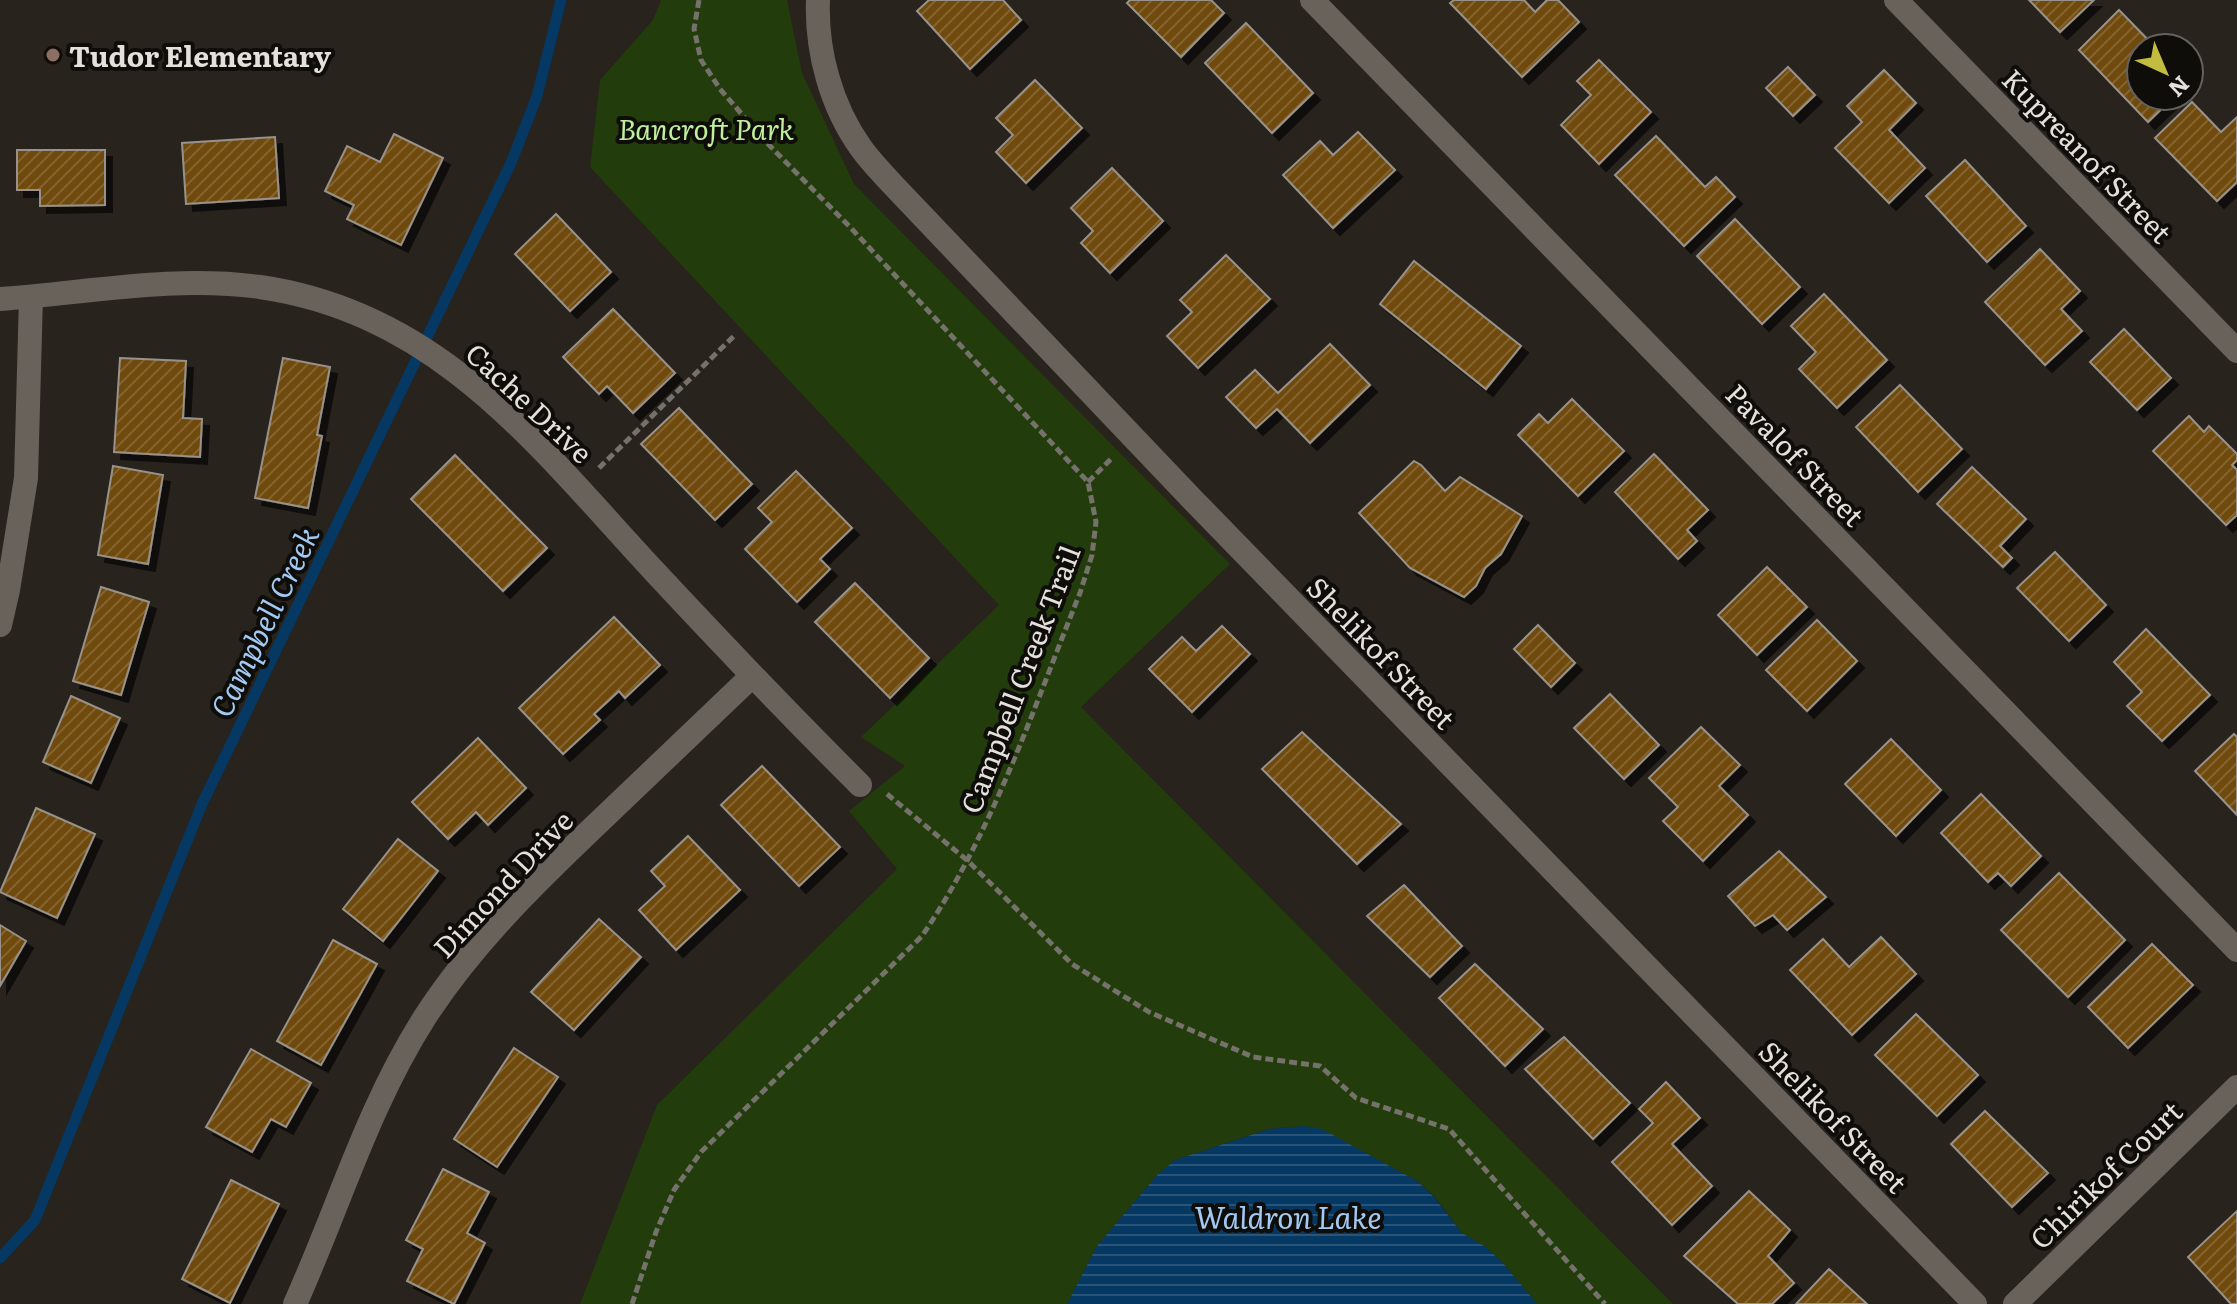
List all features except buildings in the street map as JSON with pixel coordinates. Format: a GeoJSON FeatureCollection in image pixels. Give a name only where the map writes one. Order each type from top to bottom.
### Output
{"type":"FeatureCollection","features":[{"type":"Feature","properties":{"kind":"street","name":"Shelikof Street"},"geometry":{"type":"LineString","coordinates":[[818,0],[821,57],[836,101],[860,147],[894,186],[1202,510],[1975,1304]]}},
{"type":"Feature","properties":{"kind":"street","name":"Pavalof Street"},"geometry":{"type":"LineString","coordinates":[[1312,0],[2237,950]]}},
{"type":"Feature","properties":{"kind":"street","name":"Kupreanof Street"},"geometry":{"type":"LineString","coordinates":[[1896,0],[2237,351]]}},
{"type":"Feature","properties":{"kind":"street","name":"Cache Drive"},"geometry":{"type":"LineString","coordinates":[[0,299],[189,281],[261,287],[323,302],[374,320],[416,342],[485,393],[527,433],[752,676],[860,785]]}},
{"type":"Feature","properties":{"kind":"street"},"geometry":{"type":"LineString","coordinates":[[0,625],[26,478],[31,297]]}},
{"type":"Feature","properties":{"kind":"street","name":"Dimond Drive"},"geometry":{"type":"LineString","coordinates":[[295,1304],[376,1108],[424,1019],[468,956],[524,894],[752,676]]}},
{"type":"Feature","properties":{"kind":"street","name":"Chirikof Court"},"geometry":{"type":"LineString","coordinates":[[2015,1304],[2237,1087]]}},
{"type":"Feature","properties":{"kind":"path","name":"Campbell Creek Trail"},"geometry":{"type":"LineString","coordinates":[[632,1304],[674,1190],[701,1152],[922,936],[949,896],[986,823],[1080,593],[1092,555],[1096,522],[1088,482],[849,226],[765,141],[720,89],[701,60],[694,29],[699,0]]}},
{"type":"Feature","properties":{"kind":"path"},"geometry":{"type":"LineString","coordinates":[[578,488],[736,334]]}},
{"type":"Feature","properties":{"kind":"path"},"geometry":{"type":"LineString","coordinates":[[860,785],[891,795],[968,861],[1072,964],[1149,1012],[1253,1057],[1320,1066],[1356,1098],[1449,1129],[1605,1304]]}},
{"type":"Feature","properties":{"kind":"green space","name":"Bancroft Park"},"geometry":{"type":"Polygon","coordinates":[[[661,0],[787,0],[802,73],[854,184],[1230,564],[1081,707],[1673,1304],[1537,1304],[1503,1263],[1486,1247],[1462,1233],[1435,1197],[1417,1181],[1322,1130],[1303,1126],[1268,1129],[1175,1160],[1158,1174],[1097,1246],[1067,1304],[580,1304],[657,1105],[897,869],[849,811],[905,766],[861,737],[999,605],[590,167],[600,80],[653,20],[661,0]]]}},
{"type":"Feature","properties":{"kind":"water","name":"Waldron Lake"},"geometry":{"type":"Polygon","coordinates":[[[1303,1126],[1322,1129],[1417,1181],[1462,1233],[1486,1247],[1503,1263],[1537,1304],[1067,1304],[1097,1246],[1158,1174],[1175,1160],[1269,1129],[1303,1126]]]}},
{"type":"Feature","properties":{"kind":"waterway","name":"Campbell Creek"},"geometry":{"type":"LineString","coordinates":[[0,1258],[35,1220],[202,804],[511,163],[537,96],[561,0]]}},
{"type":"Feature","properties":{"kind":"place","name":"Tudor Elementary"},"geometry":{"type":"Point","coordinates":[53,55]}}]}
